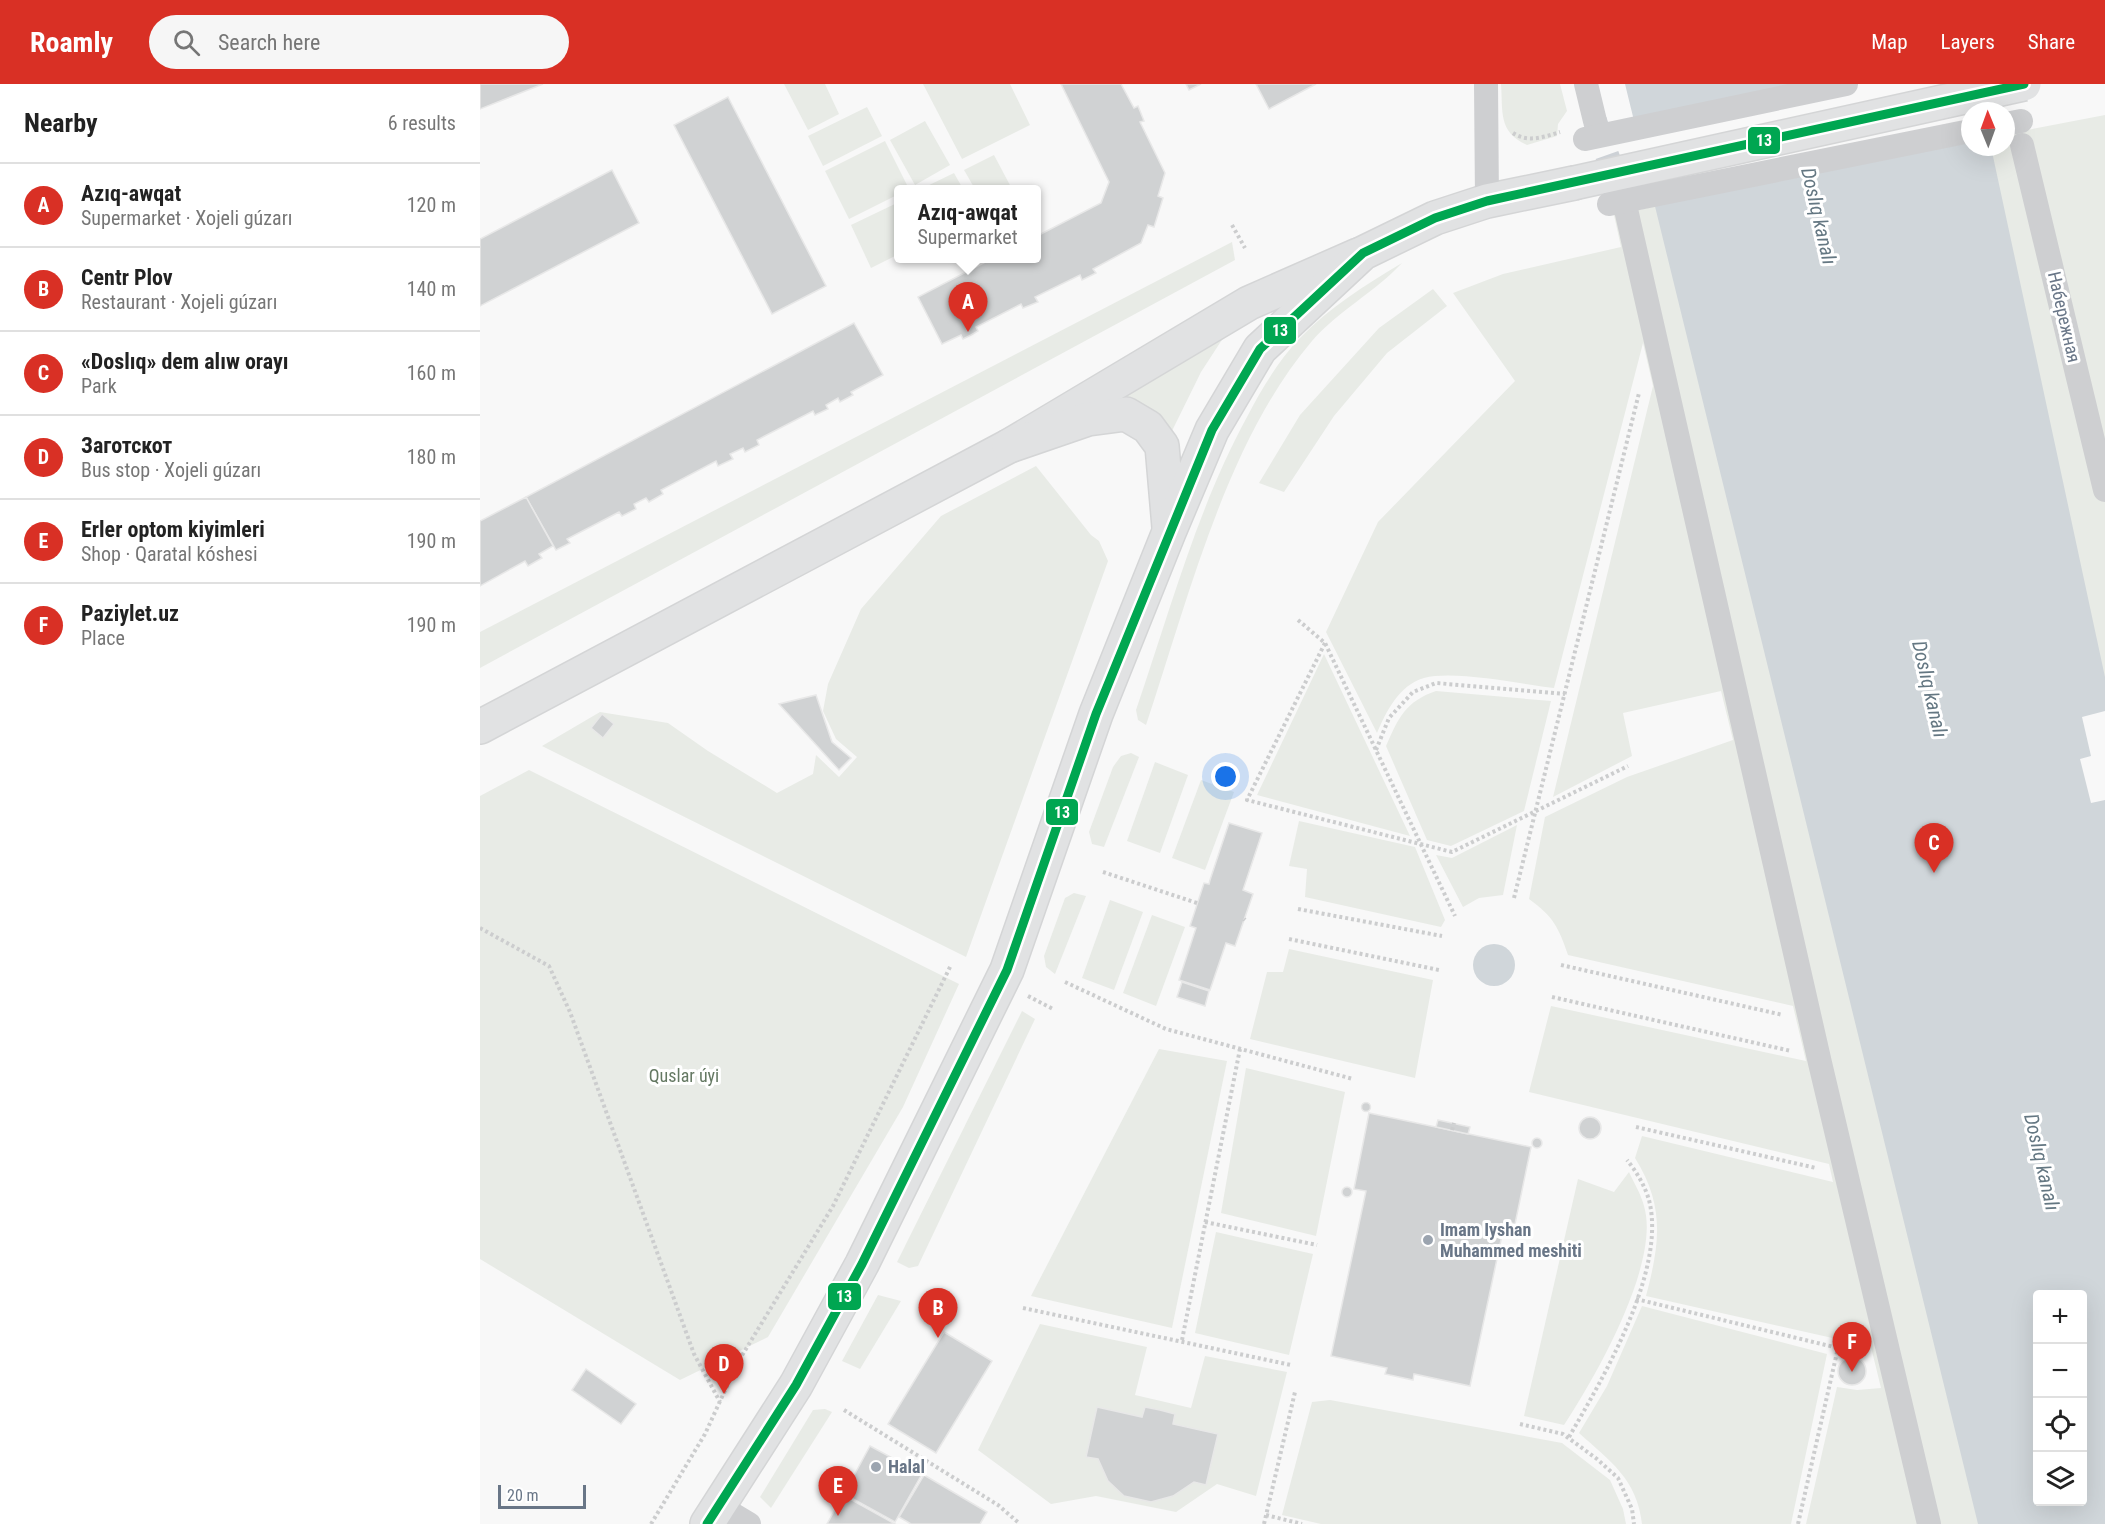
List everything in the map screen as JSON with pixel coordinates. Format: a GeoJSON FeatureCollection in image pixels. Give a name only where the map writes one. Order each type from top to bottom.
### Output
{"type":"FeatureCollection","features":[{"type":"Feature","properties":{"kind":"main road"},"geometry":{"type":"LineString","coordinates":[[480,727],[1009,446],[1249,303],[1364,253],[1435,218],[1487,201],[2024,84]]}},
{"type":"Feature","properties":{"kind":"main road"},"geometry":{"type":"LineString","coordinates":[[713,1515],[796,1385],[862,1264],[1007,970],[1096,714],[1212,430],[1260,349],[1364,253]]}},
{"type":"Feature","properties":{"kind":"main road"},"geometry":{"type":"LineString","coordinates":[[1009,446],[1088,419],[1126,414],[1148,427],[1162,446],[1169,532]]}},
{"type":"Feature","properties":{"kind":"street"},"geometry":{"type":"LineString","coordinates":[[1486,84],[1487,201]]}},
{"type":"Feature","properties":{"kind":"street"},"geometry":{"type":"LineString","coordinates":[[1586,84],[1587,128],[1846,84]]}},
{"type":"Feature","properties":{"kind":"street","name":"Набережная"},"geometry":{"type":"LineString","coordinates":[[2019,132],[2105,490]]}},
{"type":"Feature","properties":{"kind":"street"},"geometry":{"type":"LineString","coordinates":[[1929,1524],[1617,205],[1961,133]]}},
{"type":"Feature","properties":{"kind":"street"},"geometry":{"type":"LineString","coordinates":[[713,1515],[749,1524]]}},
{"type":"Feature","properties":{"kind":"path"},"geometry":{"type":"LineString","coordinates":[[1509,125],[1511,131],[1522,139],[1587,128]]}},
{"type":"Feature","properties":{"kind":"path"},"geometry":{"type":"LineString","coordinates":[[1233,225],[1245,248]]}},
{"type":"Feature","properties":{"kind":"path"},"geometry":{"type":"LineString","coordinates":[[1514,898],[1641,388]]}},
{"type":"Feature","properties":{"kind":"path"},"geometry":{"type":"LineString","coordinates":[[1298,620],[1325,643],[1455,916]]}},
{"type":"Feature","properties":{"kind":"path"},"geometry":{"type":"LineString","coordinates":[[1325,643],[1247,800],[1452,852],[1628,766]]}},
{"type":"Feature","properties":{"kind":"path"},"geometry":{"type":"LineString","coordinates":[[1376,751],[1389,718],[1413,692],[1436,683],[1565,694]]}},
{"type":"Feature","properties":{"kind":"path"},"geometry":{"type":"LineString","coordinates":[[1103,872],[1197,903]]}},
{"type":"Feature","properties":{"kind":"path"},"geometry":{"type":"LineString","coordinates":[[1298,909],[1442,936]]}},
{"type":"Feature","properties":{"kind":"path"},"geometry":{"type":"LineString","coordinates":[[480,928],[549,966],[570,1012],[694,1354],[720,1402]]}},
{"type":"Feature","properties":{"kind":"path"},"geometry":{"type":"LineString","coordinates":[[1289,939],[1439,970]]}},
{"type":"Feature","properties":{"kind":"path"},"geometry":{"type":"LineString","coordinates":[[1561,964],[1810,1021]]}},
{"type":"Feature","properties":{"kind":"path"},"geometry":{"type":"LineString","coordinates":[[651,1524],[705,1434],[738,1362],[833,1206],[951,965]]}},
{"type":"Feature","properties":{"kind":"path"},"geometry":{"type":"LineString","coordinates":[[1065,982],[1166,1029],[1353,1079]]}},
{"type":"Feature","properties":{"kind":"path"},"geometry":{"type":"LineString","coordinates":[[1019,1000],[1028,996],[1053,1009]]}},
{"type":"Feature","properties":{"kind":"path"},"geometry":{"type":"LineString","coordinates":[[1552,997],[1818,1057]]}},
{"type":"Feature","properties":{"kind":"path"},"geometry":{"type":"LineString","coordinates":[[1182,1340],[1240,1049]]}},
{"type":"Feature","properties":{"kind":"path"},"geometry":{"type":"LineString","coordinates":[[1452,1130],[1454,1123]]}},
{"type":"Feature","properties":{"kind":"path"},"geometry":{"type":"LineString","coordinates":[[1636,1127],[1846,1175]]}},
{"type":"Feature","properties":{"kind":"path"},"geometry":{"type":"LineString","coordinates":[[1569,1437],[1601,1382],[1636,1299],[1652,1241],[1649,1200],[1628,1160]]}},
{"type":"Feature","properties":{"kind":"path"},"geometry":{"type":"LineString","coordinates":[[1205,1222],[1317,1245]]}},
{"type":"Feature","properties":{"kind":"path"},"geometry":{"type":"LineString","coordinates":[[1636,1299],[1838,1348],[1888,1352]]}},
{"type":"Feature","properties":{"kind":"path"},"geometry":{"type":"LineString","coordinates":[[1023,1308],[1291,1365]]}},
{"type":"Feature","properties":{"kind":"path"},"geometry":{"type":"LineString","coordinates":[[1798,1524],[1838,1348]]}},
{"type":"Feature","properties":{"kind":"path"},"geometry":{"type":"LineString","coordinates":[[1264,1524],[1295,1392]]}},
{"type":"Feature","properties":{"kind":"path"},"geometry":{"type":"LineString","coordinates":[[844,1410],[998,1505],[1020,1524]]}},
{"type":"Feature","properties":{"kind":"path"},"geometry":{"type":"LineString","coordinates":[[1520,1424],[1569,1437],[1618,1478],[1632,1509],[1634,1524]]}},
{"type":"Feature","properties":{"kind":"path"},"geometry":{"type":"LineString","coordinates":[[1266,1515],[1302,1524]]}},
{"type":"Feature","properties":{"kind":"green space"},"geometry":{"type":"Polygon","coordinates":[[[784,84],[825,84],[839,114],[808,130],[784,84]]]}},
{"type":"Feature","properties":{"kind":"green space"},"geometry":{"type":"Polygon","coordinates":[[[923,84],[1010,84],[1030,125],[962,159],[923,84]]]}},
{"type":"Feature","properties":{"kind":"green space"},"geometry":{"type":"Polygon","coordinates":[[[1501,84],[1560,84],[1567,111],[1558,124],[1557,136],[1527,145],[1511,134],[1502,112],[1501,84]]]}},
{"type":"Feature","properties":{"kind":"green space"},"geometry":{"type":"Polygon","coordinates":[[[867,107],[882,136],[823,166],[808,136],[867,107]]]}},
{"type":"Feature","properties":{"kind":"green space"},"geometry":{"type":"Polygon","coordinates":[[[2105,115],[2105,1524],[1806,1524],[1837,1387],[1857,1390],[1881,1388],[1870,1343],[1859,1344],[1646,1296],[1657,1242],[1657,1225],[1651,1192],[1635,1158],[1642,1136],[1833,1182],[1829,1164],[1529,1092],[1551,1006],[1806,1061],[1793,1006],[1568,955],[1554,923],[1529,899],[1545,817],[1627,777],[1733,740],[1721,691],[1623,713],[1632,756],[1553,797],[1653,386],[1643,343],[1554,688],[1470,677],[1424,678],[1407,687],[1395,700],[1377,733],[1326,632],[1378,522],[1515,381],[1453,293],[1503,274],[1621,247],[1614,215],[1961,143],[1961,156],[2015,156],[2015,132],[2105,115]]]}},
{"type":"Feature","properties":{"kind":"green space"},"geometry":{"type":"Polygon","coordinates":[[[925,121],[950,165],[915,185],[890,140],[925,121]]]}},
{"type":"Feature","properties":{"kind":"green space"},"geometry":{"type":"Polygon","coordinates":[[[885,141],[907,185],[894,185],[894,196],[849,219],[825,171],[885,141]]]}},
{"type":"Feature","properties":{"kind":"green space"},"geometry":{"type":"Polygon","coordinates":[[[994,155],[1010,185],[973,185],[964,170],[994,155]]]}},
{"type":"Feature","properties":{"kind":"green space"},"geometry":{"type":"Polygon","coordinates":[[[954,173],[961,185],[929,185],[954,173]]]}},
{"type":"Feature","properties":{"kind":"green space"},"geometry":{"type":"Polygon","coordinates":[[[894,204],[894,256],[871,268],[851,225],[894,204]]]}},
{"type":"Feature","properties":{"kind":"green space"},"geometry":{"type":"Polygon","coordinates":[[[1232,242],[1235,260],[480,668],[480,632],[1232,242]]]}},
{"type":"Feature","properties":{"kind":"green space"},"geometry":{"type":"Polygon","coordinates":[[[1402,263],[1333,320],[1312,341],[1282,381],[1256,426],[1212,524],[1146,725],[1138,720],[1136,710],[1186,561],[1213,488],[1258,396],[1284,356],[1311,327],[1348,297],[1402,263]]]}},
{"type":"Feature","properties":{"kind":"green space"},"geometry":{"type":"Polygon","coordinates":[[[1433,289],[1447,306],[1387,353],[1334,416],[1284,492],[1259,483],[1300,415],[1379,328],[1433,289]]]}},
{"type":"Feature","properties":{"kind":"green space"},"geometry":{"type":"Polygon","coordinates":[[[1227,332],[1201,372],[1170,435],[1105,402],[1227,332]]]}},
{"type":"Feature","properties":{"kind":"green space"},"geometry":{"type":"Polygon","coordinates":[[[1036,466],[1091,535],[1099,541],[1108,561],[966,957],[542,746],[600,712],[668,723],[708,751],[777,793],[813,774],[816,755],[839,777],[857,757],[836,739],[823,711],[828,684],[861,609],[941,516],[1036,466]]]}},
{"type":"Feature","properties":{"kind":"green space"},"geometry":{"type":"Polygon","coordinates":[[[1324,654],[1410,836],[1257,795],[1324,654]]]}},
{"type":"Feature","properties":{"kind":"green space"},"geometry":{"type":"Polygon","coordinates":[[[1436,691],[1551,701],[1524,811],[1451,846],[1427,840],[1386,746],[1399,719],[1410,705],[1436,691]]]}},
{"type":"Feature","properties":{"kind":"green space"},"geometry":{"type":"Polygon","coordinates":[[[1131,753],[1139,757],[1104,847],[1092,844],[1089,832],[1113,767],[1121,756],[1131,753]]]}},
{"type":"Feature","properties":{"kind":"green space"},"geometry":{"type":"Polygon","coordinates":[[[1155,762],[1188,775],[1160,853],[1127,841],[1155,762]]]}},
{"type":"Feature","properties":{"kind":"green space","name":"Quslar úyi"},"geometry":{"type":"Polygon","coordinates":[[[529,770],[959,984],[903,1107],[768,1337],[680,1380],[480,1259],[480,796],[529,770]]]}},
{"type":"Feature","properties":{"kind":"green space"},"geometry":{"type":"Polygon","coordinates":[[[1201,780],[1234,792],[1205,870],[1172,858],[1201,780]]]}},
{"type":"Feature","properties":{"kind":"green space"},"geometry":{"type":"Polygon","coordinates":[[[1299,821],[1415,847],[1445,920],[1441,927],[1305,897],[1307,869],[1289,866],[1299,821]]]}},
{"type":"Feature","properties":{"kind":"green space"},"geometry":{"type":"Polygon","coordinates":[[[1517,825],[1503,895],[1479,898],[1463,907],[1436,855],[1452,858],[1517,825]]]}},
{"type":"Feature","properties":{"kind":"green space"},"geometry":{"type":"Polygon","coordinates":[[[1074,893],[1086,896],[1055,974],[1046,967],[1044,956],[1065,898],[1074,893]]]}},
{"type":"Feature","properties":{"kind":"green space"},"geometry":{"type":"Polygon","coordinates":[[[1110,900],[1143,912],[1114,990],[1082,978],[1110,900]]]}},
{"type":"Feature","properties":{"kind":"green space"},"geometry":{"type":"Polygon","coordinates":[[[1152,915],[1185,927],[1156,1006],[1123,993],[1152,915]]]}},
{"type":"Feature","properties":{"kind":"green space"},"geometry":{"type":"Polygon","coordinates":[[[1289,949],[1433,980],[1415,1078],[1250,1039],[1267,972],[1283,972],[1289,949]]]}},
{"type":"Feature","properties":{"kind":"green space"},"geometry":{"type":"Polygon","coordinates":[[[1022,1011],[1035,1019],[918,1266],[909,1268],[897,1262],[1022,1011]]]}},
{"type":"Feature","properties":{"kind":"green space"},"geometry":{"type":"Polygon","coordinates":[[[1159,1049],[1227,1061],[1172,1328],[1031,1296],[1159,1049]]]}},
{"type":"Feature","properties":{"kind":"green space"},"geometry":{"type":"Polygon","coordinates":[[[1246,1068],[1345,1092],[1316,1236],[1221,1213],[1246,1068]]]}},
{"type":"Feature","properties":{"kind":"green space"},"geometry":{"type":"Polygon","coordinates":[[[1629,1172],[1643,1202],[1647,1230],[1643,1258],[1622,1319],[1592,1379],[1564,1425],[1524,1416],[1578,1179],[1614,1192],[1629,1172]]]}},
{"type":"Feature","properties":{"kind":"green space"},"geometry":{"type":"Polygon","coordinates":[[[1216,1232],[1313,1254],[1289,1355],[1195,1333],[1216,1232]]]}},
{"type":"Feature","properties":{"kind":"green space"},"geometry":{"type":"Polygon","coordinates":[[[878,1295],[901,1301],[860,1369],[842,1361],[878,1295]]]}},
{"type":"Feature","properties":{"kind":"green space"},"geometry":{"type":"Polygon","coordinates":[[[1642,1306],[1827,1354],[1791,1524],[1642,1524],[1639,1508],[1628,1483],[1611,1462],[1579,1433],[1607,1386],[1642,1306]]]}},
{"type":"Feature","properties":{"kind":"green space"},"geometry":{"type":"Polygon","coordinates":[[[1040,1324],[1147,1347],[1135,1395],[1191,1408],[1205,1356],[1287,1372],[1256,1496],[1217,1484],[1176,1512],[1096,1496],[1051,1504],[978,1450],[1040,1324]]]}},
{"type":"Feature","properties":{"kind":"green space"},"geometry":{"type":"Polygon","coordinates":[[[1330,1400],[1562,1443],[1610,1480],[1623,1509],[1626,1524],[1321,1524],[1282,1515],[1312,1402],[1330,1400]]]}},
{"type":"Feature","properties":{"kind":"green space"},"geometry":{"type":"Polygon","coordinates":[[[825,1409],[832,1412],[771,1508],[760,1497],[813,1410],[825,1409]]]}},
{"type":"Feature","properties":{"kind":"water","name":"Doslıq kanalı"},"geometry":{"type":"Polygon","coordinates":[[[1625,84],[1978,84],[1973,102],[1961,102],[1961,156],[1993,156],[2105,677],[2105,1524],[1978,1524],[1625,84]]]}},
{"type":"Feature","properties":{"kind":"water"},"geometry":{"type":"Polygon","coordinates":[[[1494,944],[1509,950],[1515,965],[1509,980],[1494,986],[1479,980],[1473,965],[1479,950],[1494,944]]]}},
{"type":"Feature","properties":{"kind":"pier"},"geometry":{"type":"Polygon","coordinates":[[[1831,84],[1981,84],[1984,102],[1961,102],[1961,140],[1652,205],[1633,126],[1831,84]]]}},
{"type":"Feature","properties":{"kind":"pier"},"geometry":{"type":"Polygon","coordinates":[[[2105,711],[2105,800],[2091,803],[2080,759],[2091,756],[2082,717],[2105,711]]]}},
{"type":"Feature","properties":{"kind":"building"},"geometry":{"type":"Polygon","coordinates":[[[480,84],[543,84],[480,109],[480,84]]]}},
{"type":"Feature","properties":{"kind":"building"},"geometry":{"type":"Polygon","coordinates":[[[1061,84],[1121,84],[1134,108],[1138,106],[1144,121],[1140,122],[1165,173],[1158,196],[1163,198],[1154,227],[1148,225],[1141,243],[1093,269],[1096,273],[1082,280],[1080,275],[1035,297],[1038,302],[1023,308],[1021,304],[976,327],[978,331],[971,335],[963,339],[961,335],[942,344],[918,297],[983,263],[1041,263],[1041,234],[1101,203],[1109,182],[1061,84]]]}},
{"type":"Feature","properties":{"kind":"building"},"geometry":{"type":"Polygon","coordinates":[[[1186,84],[1201,84],[1189,90],[1186,84]]]}},
{"type":"Feature","properties":{"kind":"building"},"geometry":{"type":"Polygon","coordinates":[[[1256,84],[1316,84],[1269,109],[1256,84]]]}},
{"type":"Feature","properties":{"kind":"building"},"geometry":{"type":"Polygon","coordinates":[[[728,97],[826,286],[772,314],[674,125],[728,97]]]}},
{"type":"Feature","properties":{"kind":"building"},"geometry":{"type":"Polygon","coordinates":[[[612,170],[639,223],[480,306],[480,239],[612,170]]]}},
{"type":"Feature","properties":{"kind":"building"},"geometry":{"type":"Polygon","coordinates":[[[854,323],[883,375],[851,392],[853,395],[840,402],[838,398],[826,405],[828,409],[815,415],[813,411],[757,440],[759,445],[745,452],[743,448],[730,454],[733,459],[718,466],[716,461],[661,490],[663,494],[649,502],[646,498],[634,504],[636,509],[622,516],[619,512],[567,539],[570,543],[556,550],[526,497],[854,323]]]}},
{"type":"Feature","properties":{"kind":"building"},"geometry":{"type":"Polygon","coordinates":[[[526,497],[553,546],[539,554],[542,558],[528,566],[525,561],[480,586],[480,521],[526,497]]]}},
{"type":"Feature","properties":{"kind":"building"},"geometry":{"type":"Polygon","coordinates":[[[816,695],[832,742],[851,758],[839,770],[779,704],[816,695]]]}},
{"type":"Feature","properties":{"kind":"building"},"geometry":{"type":"Polygon","coordinates":[[[602,714],[614,724],[603,738],[591,728],[602,714]]]}},
{"type":"Feature","properties":{"kind":"building"},"geometry":{"type":"Polygon","coordinates":[[[1229,823],[1262,833],[1243,890],[1253,894],[1235,946],[1226,943],[1210,990],[1179,980],[1196,928],[1190,926],[1204,883],[1209,884],[1229,823]]]}},
{"type":"Feature","properties":{"kind":"building"},"geometry":{"type":"Polygon","coordinates":[[[1182,982],[1209,991],[1205,1006],[1177,997],[1182,982]]]}},
{"type":"Feature","properties":{"kind":"building"},"geometry":{"type":"Polygon","coordinates":[[[1366,1102],[1371,1107],[1366,1112],[1361,1107],[1366,1102]]]}},
{"type":"Feature","properties":{"kind":"building","name":"Imam Iyshan Muhammed meshiti"},"geometry":{"type":"Polygon","coordinates":[[[1369,1113],[1531,1147],[1515,1224],[1505,1221],[1470,1386],[1414,1374],[1413,1380],[1385,1374],[1387,1368],[1331,1356],[1366,1191],[1354,1189],[1369,1113]]]}},
{"type":"Feature","properties":{"kind":"building"},"geometry":{"type":"Polygon","coordinates":[[[1590,1117],[1598,1120],[1601,1128],[1598,1136],[1590,1139],[1582,1136],[1579,1128],[1582,1120],[1590,1117]]]}},
{"type":"Feature","properties":{"kind":"building"},"geometry":{"type":"Polygon","coordinates":[[[1438,1120],[1470,1127],[1468,1134],[1436,1127],[1438,1120]]]}},
{"type":"Feature","properties":{"kind":"building"},"geometry":{"type":"Polygon","coordinates":[[[1537,1138],[1541,1139],[1541,1147],[1537,1148],[1533,1147],[1532,1143],[1533,1139],[1537,1138]]]}},
{"type":"Feature","properties":{"kind":"building"},"geometry":{"type":"Polygon","coordinates":[[[1347,1187],[1352,1192],[1347,1197],[1342,1192],[1347,1187]]]}},
{"type":"Feature","properties":{"kind":"building"},"geometry":{"type":"Polygon","coordinates":[[[1519,1224],[1524,1229],[1519,1234],[1514,1229],[1519,1224]]]}},
{"type":"Feature","properties":{"kind":"building"},"geometry":{"type":"Polygon","coordinates":[[[944,1332],[992,1361],[936,1453],[888,1424],[944,1332]]]}},
{"type":"Feature","properties":{"kind":"building"},"geometry":{"type":"Polygon","coordinates":[[[1852,1357],[1862,1361],[1866,1371],[1862,1381],[1852,1385],[1842,1381],[1838,1371],[1842,1361],[1852,1357]]]}},
{"type":"Feature","properties":{"kind":"building"},"geometry":{"type":"Polygon","coordinates":[[[586,1369],[636,1404],[621,1424],[572,1390],[586,1369]]]}},
{"type":"Feature","properties":{"kind":"building"},"geometry":{"type":"Polygon","coordinates":[[[1097,1407],[1142,1417],[1145,1407],[1160,1410],[1175,1414],[1173,1424],[1218,1434],[1206,1485],[1194,1482],[1173,1496],[1151,1502],[1124,1496],[1108,1481],[1098,1459],[1086,1457],[1097,1407]]]}},
{"type":"Feature","properties":{"kind":"building"},"geometry":{"type":"Polygon","coordinates":[[[870,1446],[922,1474],[895,1522],[844,1494],[870,1446]]]}},
{"type":"Feature","properties":{"kind":"building"},"geometry":{"type":"Polygon","coordinates":[[[924,1475],[987,1512],[980,1524],[911,1524],[899,1517],[924,1475]]]}},
{"type":"Feature","properties":{"kind":"building"},"geometry":{"type":"Polygon","coordinates":[[[843,1495],[895,1524],[827,1524],[843,1495]]]}},
{"type":"Feature","properties":{"kind":"tunnel"},"geometry":{"type":"LineString","coordinates":[[1595,121],[1619,189]]}},
{"type":"Feature","properties":{"kind":"transit line","name":"13"},"geometry":{"type":"LineString","coordinates":[[707,1524],[796,1385],[862,1264],[1007,970],[1096,714],[1212,430],[1260,349],[1363,253],[1435,218],[1487,201],[2024,84]]}},
{"type":"Feature","properties":{"kind":"place","name":"Azıq-awqat"},"geometry":{"type":"Point","coordinates":[968,332]}},
{"type":"Feature","properties":{"kind":"place","name":"«Doslıq» dem alıw orayı"},"geometry":{"type":"Point","coordinates":[1934,873]}},
{"type":"Feature","properties":{"kind":"place","name":"Imam Iyshan Muhammed meshiti"},"geometry":{"type":"Point","coordinates":[1428,1240]}},
{"type":"Feature","properties":{"kind":"place","name":"Centr Plov"},"geometry":{"type":"Point","coordinates":[938,1338]}},
{"type":"Feature","properties":{"kind":"place","name":"Paziylet.uz"},"geometry":{"type":"Point","coordinates":[1852,1372]}},
{"type":"Feature","properties":{"kind":"place","name":"Заготскот"},"geometry":{"type":"Point","coordinates":[724,1394]}},
{"type":"Feature","properties":{"kind":"place","name":"Halal"},"geometry":{"type":"Point","coordinates":[876,1467]}},
{"type":"Feature","properties":{"kind":"place","name":"Erler optom kiyimleri"},"geometry":{"type":"Point","coordinates":[838,1516]}}]}
